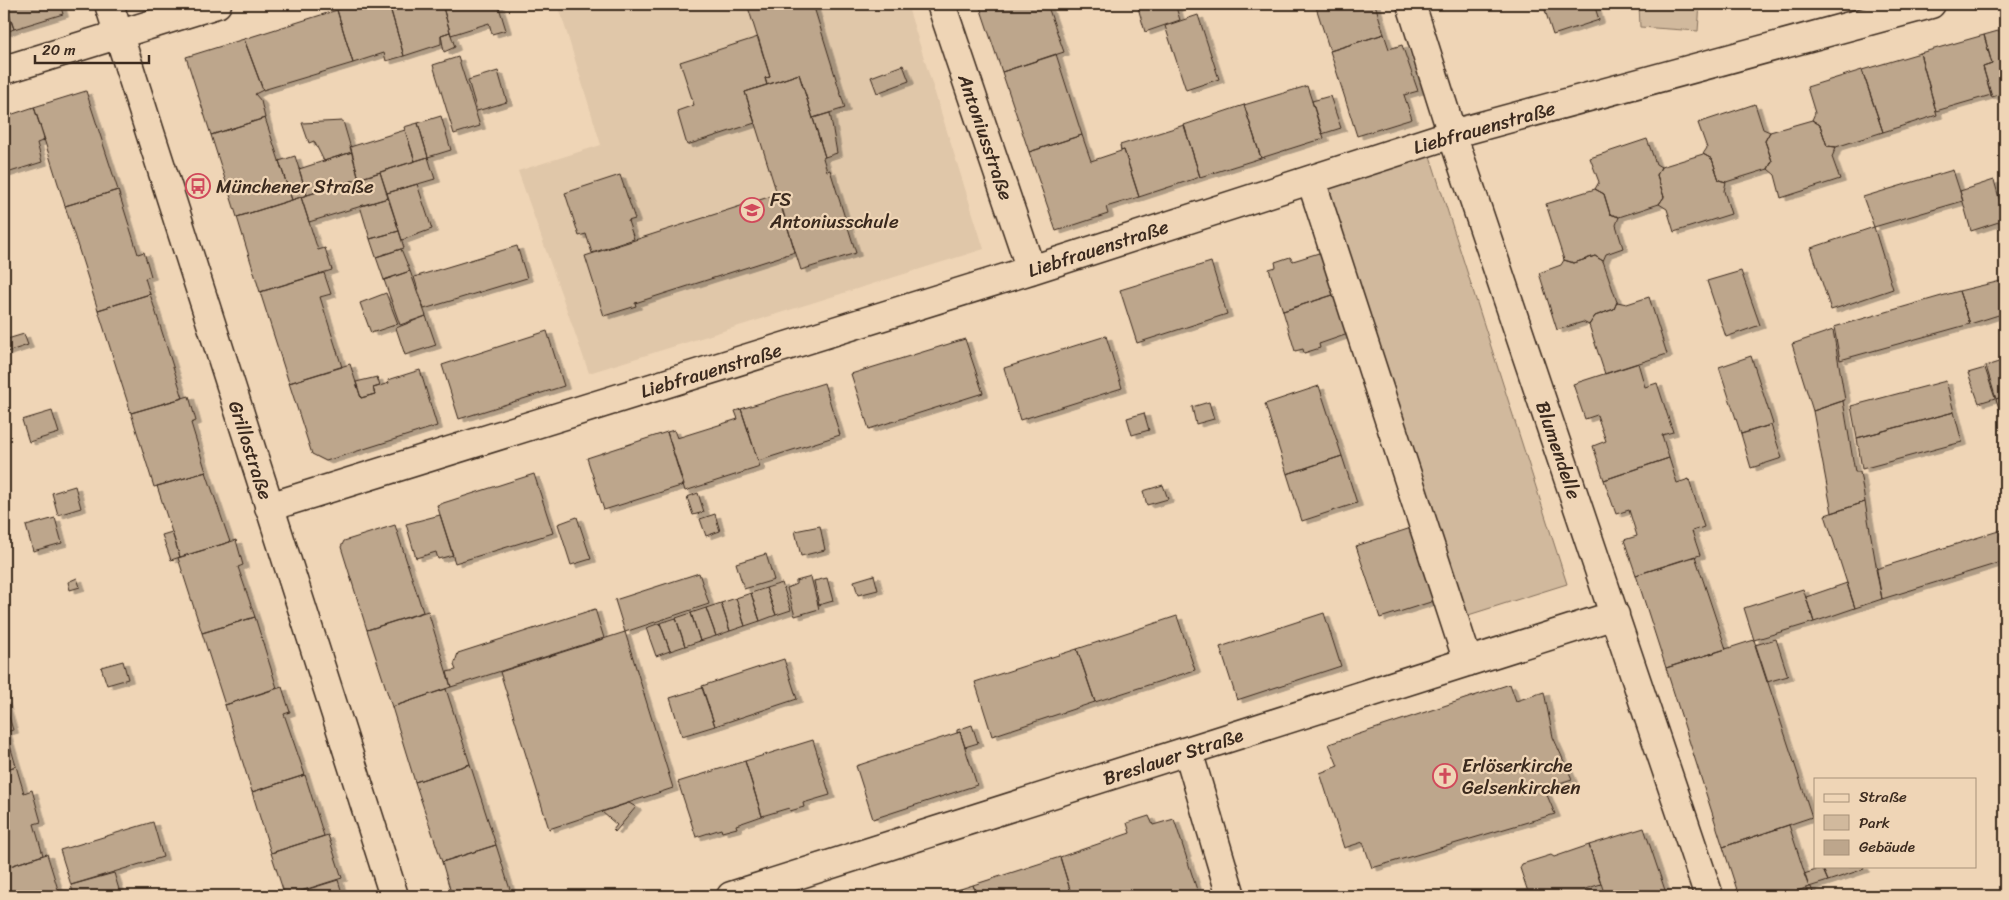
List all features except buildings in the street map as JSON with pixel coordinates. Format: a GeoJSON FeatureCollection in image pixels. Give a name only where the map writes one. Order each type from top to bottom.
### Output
{"type":"FeatureCollection","features":[{"type":"Feature","properties":{"kind":"street","name":"Grillostraße"},"geometry":{"type":"LineString","coordinates":[[109,4],[268,507],[394,896]]}},
{"type":"Feature","properties":{"kind":"street"},"geometry":{"type":"LineString","coordinates":[[4,70],[118,33],[218,4]]}},
{"type":"Feature","properties":{"kind":"street","name":"Antoniusstraße"},"geometry":{"type":"LineString","coordinates":[[941,4],[1031,270]]}},
{"type":"Feature","properties":{"kind":"street","name":"Blumendelle"},"geometry":{"type":"LineString","coordinates":[[1411,4],[1452,134],[1709,896]]}},
{"type":"Feature","properties":{"kind":"street","name":"Liebfrauenstraße"},"geometry":{"type":"LineString","coordinates":[[268,507],[1031,270],[1452,134],[1931,4]]}},
{"type":"Feature","properties":{"kind":"street"},"geometry":{"type":"LineString","coordinates":[[1311,180],[1468,662]]}},
{"type":"Feature","properties":{"kind":"street","name":"Breslauer Straße"},"geometry":{"type":"LineString","coordinates":[[731,896],[1615,616]]}},
{"type":"Feature","properties":{"kind":"street"},"geometry":{"type":"LineString","coordinates":[[1188,752],[1231,896]]}},
{"type":"Feature","properties":{"kind":"shaded area","name":"FS Antoniusschule"},"geometry":{"type":"Polygon","coordinates":[[[558,4],[907,4],[984,249],[589,373],[518,171],[601,145],[558,4]]]}},
{"type":"Feature","properties":{"kind":"green space"},"geometry":{"type":"Polygon","coordinates":[[[1639,4],[1700,4],[1698,31],[1640,27],[1639,4]]]}},
{"type":"Feature","properties":{"kind":"green space"},"geometry":{"type":"Polygon","coordinates":[[[1430,156],[1567,584],[1462,617],[1326,190],[1430,156]]]}},
{"type":"Feature","properties":{"kind":"place","name":"Münchener Straße"},"geometry":{"type":"Point","coordinates":[198,186]}},
{"type":"Feature","properties":{"kind":"place","name":"FS Antoniusschule"},"geometry":{"type":"Point","coordinates":[752,210]}},
{"type":"Feature","properties":{"kind":"place","name":"Erlöserkirche Gelsenkirchen"},"geometry":{"type":"Point","coordinates":[1445,776]}}]}
